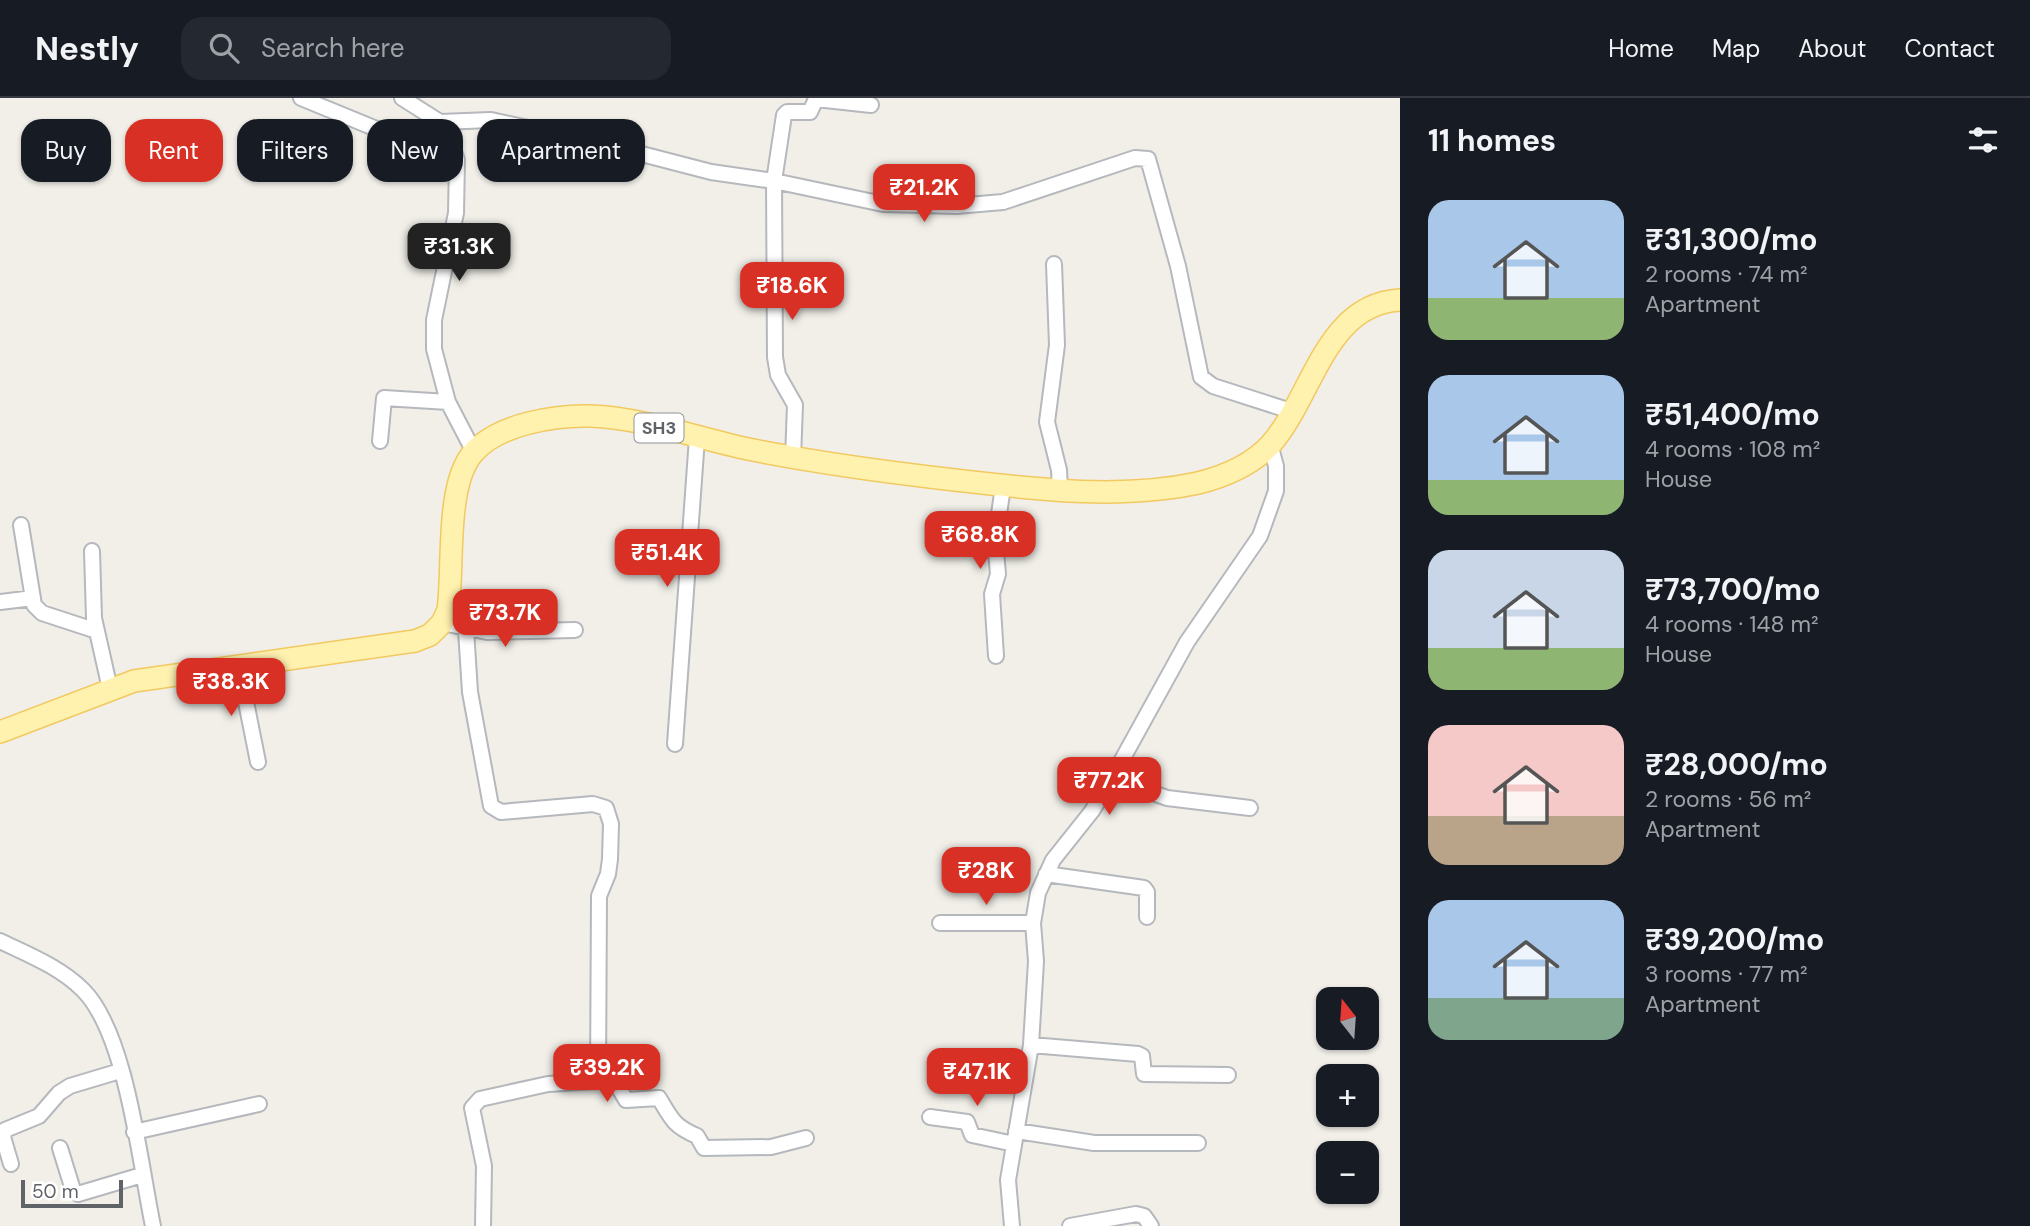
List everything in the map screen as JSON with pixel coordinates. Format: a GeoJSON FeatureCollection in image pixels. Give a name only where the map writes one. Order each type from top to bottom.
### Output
{"type":"FeatureCollection","features":[{"type":"Feature","properties":{"kind":"main road","name":"SH3"},"geometry":{"type":"LineString","coordinates":[[474,452],[517,428],[567,417],[611,417],[793,458],[1003,487],[1059,490],[1170,488],[1225,475],[1250,462],[1270,444],[1294,412],[1343,326],[1370,306],[1400,300]]}},
{"type":"Feature","properties":{"kind":"main road"},"geometry":{"type":"LineString","coordinates":[[0,732],[21,727],[110,688],[172,674],[415,641],[430,635],[442,623],[451,592],[459,487],[465,467],[474,452]]}},
{"type":"Feature","properties":{"kind":"street"},"geometry":{"type":"LineString","coordinates":[[301,98],[367,125]]}},
{"type":"Feature","properties":{"kind":"street"},"geometry":{"type":"LineString","coordinates":[[402,98],[435,119]]}},
{"type":"Feature","properties":{"kind":"street"},"geometry":{"type":"LineString","coordinates":[[793,458],[795,405],[776,368],[774,181],[785,113],[810,112],[816,99],[871,105]]}},
{"type":"Feature","properties":{"kind":"street"},"geometry":{"type":"LineString","coordinates":[[463,121],[491,120],[607,145],[711,172],[774,181],[883,204],[956,206],[1018,199],[1135,158],[1148,159],[1178,266],[1201,377],[1213,386],[1294,412]]}},
{"type":"Feature","properties":{"kind":"street"},"geometry":{"type":"LineString","coordinates":[[457,182],[456,213],[433,335],[435,362],[448,402],[474,452]]}},
{"type":"Feature","properties":{"kind":"street"},"geometry":{"type":"LineString","coordinates":[[1054,264],[1057,345],[1047,422],[1059,470],[1059,490]]}},
{"type":"Feature","properties":{"kind":"street"},"geometry":{"type":"LineString","coordinates":[[380,441],[384,398],[448,402]]}},
{"type":"Feature","properties":{"kind":"street"},"geometry":{"type":"LineString","coordinates":[[675,744],[697,438]]}},
{"type":"Feature","properties":{"kind":"street"},"geometry":{"type":"LineString","coordinates":[[1012,1226],[1007,1190],[1031,1045],[1036,961],[1033,923],[1038,893],[1046,874],[1112,778],[1187,642],[1260,536],[1276,491],[1276,466],[1270,444]]}},
{"type":"Feature","properties":{"kind":"street"},"geometry":{"type":"LineString","coordinates":[[996,656],[992,594],[998,574],[995,541],[1003,487]]}},
{"type":"Feature","properties":{"kind":"street"},"geometry":{"type":"LineString","coordinates":[[21,525],[34,606],[42,612],[97,631]]}},
{"type":"Feature","properties":{"kind":"street"},"geometry":{"type":"LineString","coordinates":[[92,551],[97,631],[110,688]]}},
{"type":"Feature","properties":{"kind":"street"},"geometry":{"type":"LineString","coordinates":[[0,601],[33,598]]}},
{"type":"Feature","properties":{"kind":"street"},"geometry":{"type":"LineString","coordinates":[[442,623],[466,630],[575,630]]}},
{"type":"Feature","properties":{"kind":"street"},"geometry":{"type":"LineString","coordinates":[[466,630],[470,692],[491,806],[501,812],[593,804],[606,808],[611,824],[608,874],[599,895],[598,1080]]}},
{"type":"Feature","properties":{"kind":"street"},"geometry":{"type":"LineString","coordinates":[[239,667],[258,762]]}},
{"type":"Feature","properties":{"kind":"street"},"geometry":{"type":"LineString","coordinates":[[1112,778],[1167,798],[1250,808]]}},
{"type":"Feature","properties":{"kind":"street"},"geometry":{"type":"LineString","coordinates":[[1046,874],[1144,888],[1147,892],[1147,917]]}},
{"type":"Feature","properties":{"kind":"street"},"geometry":{"type":"LineString","coordinates":[[940,923],[1033,923]]}},
{"type":"Feature","properties":{"kind":"street"},"geometry":{"type":"LineString","coordinates":[[0,941],[46,962],[85,992],[114,1047],[153,1226]]}},
{"type":"Feature","properties":{"kind":"street"},"geometry":{"type":"LineString","coordinates":[[1031,1045],[1138,1054],[1142,1056],[1144,1074],[1228,1076]]}},
{"type":"Feature","properties":{"kind":"street"},"geometry":{"type":"LineString","coordinates":[[11,1164],[3,1137],[5,1130],[39,1116],[70,1086],[120,1071]]}},
{"type":"Feature","properties":{"kind":"street"},"geometry":{"type":"LineString","coordinates":[[483,1226],[484,1166],[472,1108],[474,1102],[548,1084],[617,1081],[626,1100],[659,1098],[680,1130],[697,1136],[704,1148],[771,1147],[806,1138]]}},
{"type":"Feature","properties":{"kind":"street"},"geometry":{"type":"LineString","coordinates":[[134,1132],[259,1104]]}},
{"type":"Feature","properties":{"kind":"street"},"geometry":{"type":"LineString","coordinates":[[930,1117],[967,1122],[972,1135],[978,1138],[1015,1137],[1094,1143],[1198,1143]]}},
{"type":"Feature","properties":{"kind":"street"},"geometry":{"type":"LineString","coordinates":[[60,1148],[73,1190],[78,1195],[142,1175]]}},
{"type":"Feature","properties":{"kind":"street"},"geometry":{"type":"LineString","coordinates":[[1070,1226],[1136,1214],[1144,1216],[1151,1226]]}}]}
